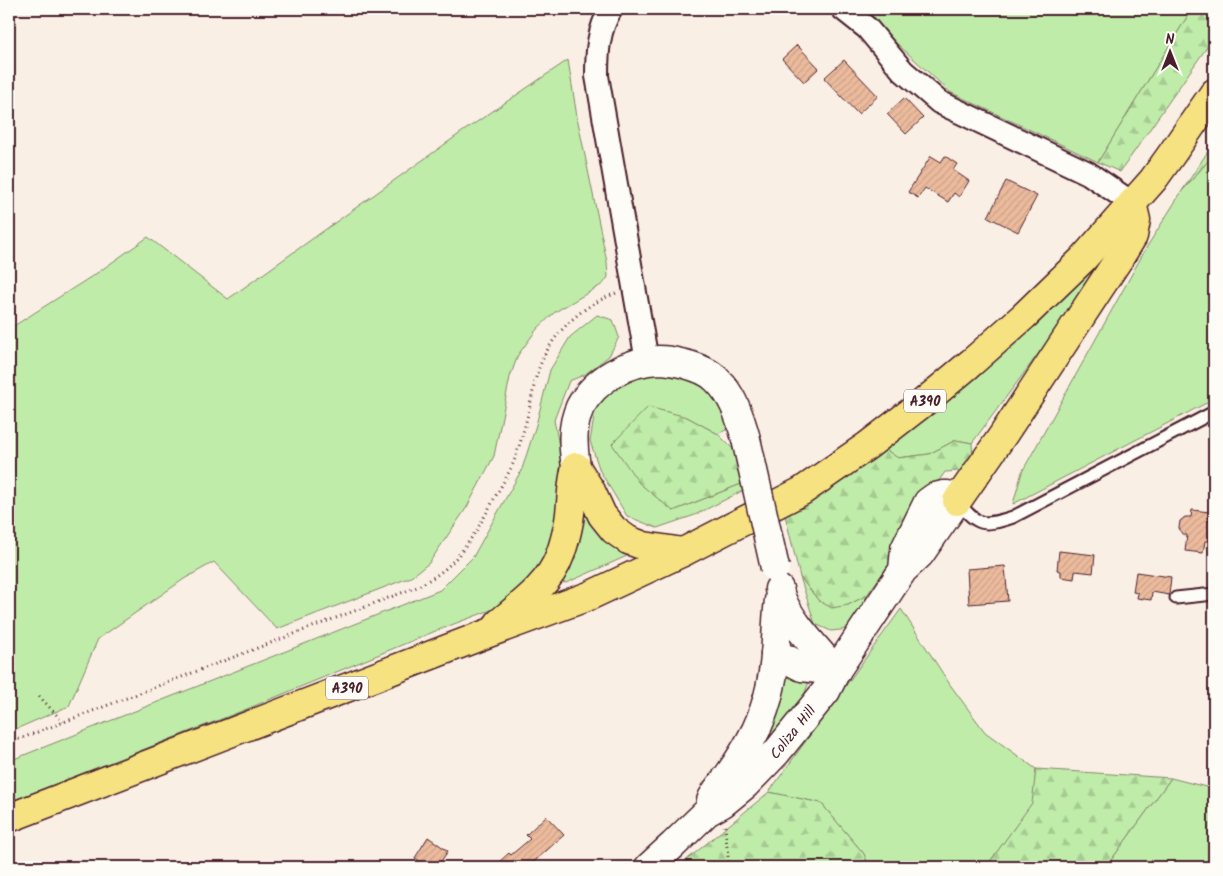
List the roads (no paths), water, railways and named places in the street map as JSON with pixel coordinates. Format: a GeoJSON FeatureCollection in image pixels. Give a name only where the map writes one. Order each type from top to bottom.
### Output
{"type":"FeatureCollection","features":[{"type":"Feature","properties":{"kind":"highway","name":"A390"},"geometry":{"type":"LineString","coordinates":[[9,818],[589,596],[683,552],[802,491],[867,446],[924,402],[1024,316],[1082,260],[1153,180],[1214,93]]}},
{"type":"Feature","properties":{"kind":"highway"},"geometry":{"type":"LineString","coordinates":[[957,501],[1003,435],[1133,236],[1136,220],[1132,204]]}},
{"type":"Feature","properties":{"kind":"highway"},"geometry":{"type":"LineString","coordinates":[[576,467],[591,491],[602,515],[614,530],[628,540],[644,546],[683,552]]}},
{"type":"Feature","properties":{"kind":"highway"},"geometry":{"type":"LineString","coordinates":[[486,634],[540,587],[552,571],[560,555],[569,520],[572,480],[576,467]]}},
{"type":"Feature","properties":{"kind":"street"},"geometry":{"type":"LineString","coordinates":[[611,9],[600,34],[597,55],[598,76],[647,361]]}},
{"type":"Feature","properties":{"kind":"street"},"geometry":{"type":"LineString","coordinates":[[843,9],[867,28],[903,71],[940,102],[1088,173],[1132,204]]}},
{"type":"Feature","properties":{"kind":"street"},"geometry":{"type":"LineString","coordinates":[[576,467],[573,442],[574,425],[580,408],[587,396],[600,383],[623,368],[647,361],[660,360],[678,362],[706,371],[724,387],[740,417],[775,568],[780,594],[784,641],[761,718],[745,750],[713,796],[715,807]]}},
{"type":"Feature","properties":{"kind":"street","name":"Coliza Hill"},"geometry":{"type":"LineString","coordinates":[[649,867],[715,807],[745,785],[776,753],[826,691],[836,671],[903,570],[905,549],[928,502],[935,497],[943,495],[957,501]]}},
{"type":"Feature","properties":{"kind":"street"},"geometry":{"type":"LineString","coordinates":[[784,641],[836,671]]}},
{"type":"Feature","properties":{"kind":"lane"},"geometry":{"type":"LineString","coordinates":[[957,501],[968,515],[981,523],[1000,522],[1214,412]]}},
{"type":"Feature","properties":{"kind":"lane"},"geometry":{"type":"LineString","coordinates":[[1176,598],[1214,594]]}}]}
